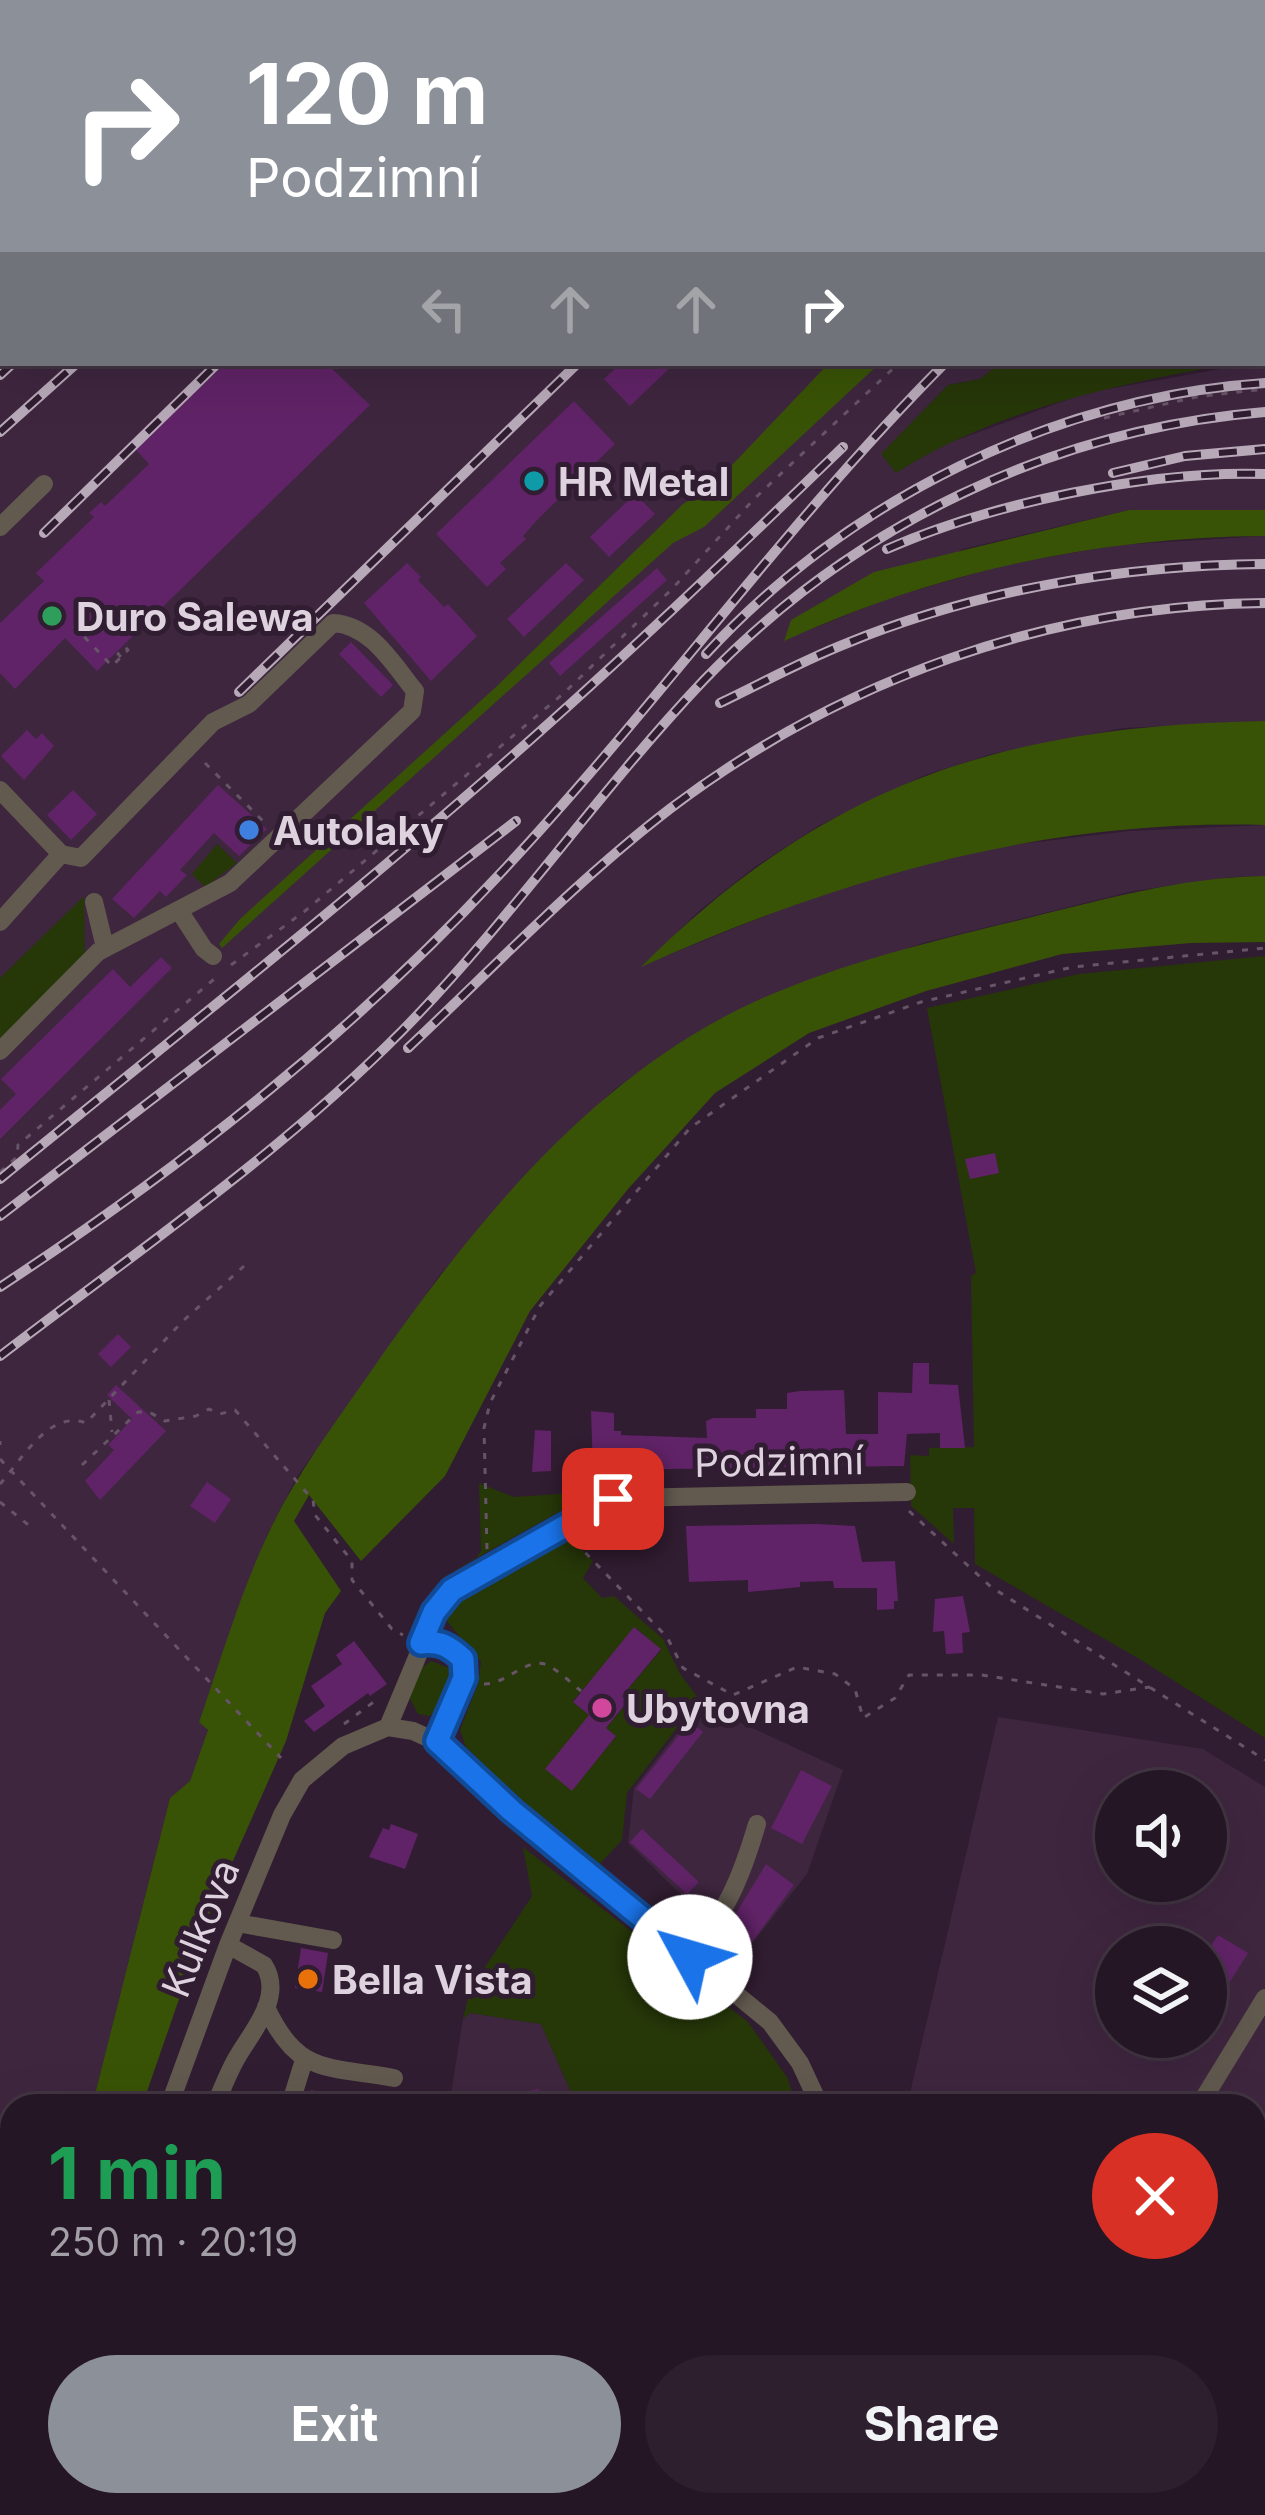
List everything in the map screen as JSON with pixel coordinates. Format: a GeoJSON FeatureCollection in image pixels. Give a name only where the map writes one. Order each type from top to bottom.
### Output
{"type":"FeatureCollection","features":[{"type":"Feature","properties":{"kind":"street"},"geometry":{"type":"LineString","coordinates":[[0,527],[44,484]]}},
{"type":"Feature","properties":{"kind":"street"},"geometry":{"type":"LineString","coordinates":[[0,790],[61,854],[81,858],[213,722],[249,704],[333,623],[352,624],[377,645],[415,691],[412,711],[230,883],[105,947],[0,1051]]}},
{"type":"Feature","properties":{"kind":"street"},"geometry":{"type":"LineString","coordinates":[[0,922],[61,854]]}},
{"type":"Feature","properties":{"kind":"street"},"geometry":{"type":"LineString","coordinates":[[94,902],[105,947]]}},
{"type":"Feature","properties":{"kind":"street"},"geometry":{"type":"LineString","coordinates":[[180,912],[204,949],[214,956]]}},
{"type":"Feature","properties":{"kind":"street","name":"Podzimní"},"geometry":{"type":"LineString","coordinates":[[388,1727],[441,1600],[613,1499],[898,1492]]}},
{"type":"Feature","properties":{"kind":"street"},"geometry":{"type":"LineString","coordinates":[[421,1643],[449,1646],[463,1659],[464,1678],[437,1741]]}},
{"type":"Feature","properties":{"kind":"street"},"geometry":{"type":"LineString","coordinates":[[296,1773],[388,1727],[437,1741],[512,1811],[770,2022],[800,2063],[814,2094]]}},
{"type":"Feature","properties":{"kind":"street","name":"Kulkova"},"geometry":{"type":"LineString","coordinates":[[173,2094],[296,1773]]}},
{"type":"Feature","properties":{"kind":"street"},"geometry":{"type":"LineString","coordinates":[[690,1957],[738,1887],[757,1824]]}},
{"type":"Feature","properties":{"kind":"street"},"geometry":{"type":"LineString","coordinates":[[237,1923],[333,1940]]}},
{"type":"Feature","properties":{"kind":"street"},"geometry":{"type":"LineString","coordinates":[[220,2094],[271,1989],[268,1972],[257,1959],[228,1946]]}},
{"type":"Feature","properties":{"kind":"street"},"geometry":{"type":"LineString","coordinates":[[1206,2094],[1265,1997]]}},
{"type":"Feature","properties":{"kind":"street"},"geometry":{"type":"LineString","coordinates":[[266,2007],[288,2047],[304,2060],[394,2078]]}},
{"type":"Feature","properties":{"kind":"street"},"geometry":{"type":"LineString","coordinates":[[293,2094],[304,2060]]}},
{"type":"Feature","properties":{"kind":"path"},"geometry":{"type":"LineString","coordinates":[[0,1172],[17,1157],[18,1145],[564,693],[754,500],[896,366]]}},
{"type":"Feature","properties":{"kind":"path"},"geometry":{"type":"LineString","coordinates":[[1104,418],[1196,397],[1265,389]]}},
{"type":"Feature","properties":{"kind":"path"},"geometry":{"type":"LineString","coordinates":[[74,626],[112,666],[121,657]]}},
{"type":"Feature","properties":{"kind":"path"},"geometry":{"type":"LineString","coordinates":[[206,765],[279,837]]}},
{"type":"Feature","properties":{"kind":"path"},"geometry":{"type":"LineString","coordinates":[[489,1569],[484,1427],[490,1403],[540,1306],[690,1128],[818,1038],[921,1002],[1073,967],[1265,948]]}},
{"type":"Feature","properties":{"kind":"path"},"geometry":{"type":"LineString","coordinates":[[0,1484],[49,1427],[75,1419],[86,1424],[244,1266]]}},
{"type":"Feature","properties":{"kind":"path"},"geometry":{"type":"LineString","coordinates":[[108,1399],[112,1432]]}},
{"type":"Feature","properties":{"kind":"path"},"geometry":{"type":"LineString","coordinates":[[82,1466],[112,1432],[143,1410],[165,1421],[209,1409],[220,1414],[235,1410],[311,1498],[315,1515],[352,1561],[352,1580],[392,1629]]}},
{"type":"Feature","properties":{"kind":"path"},"geometry":{"type":"LineString","coordinates":[[0,1459],[296,1773]]}},
{"type":"Feature","properties":{"kind":"path"},"geometry":{"type":"LineString","coordinates":[[898,1492],[992,1587],[1265,1760]]}},
{"type":"Feature","properties":{"kind":"path"},"geometry":{"type":"LineString","coordinates":[[0,1502],[32,1528]]}},
{"type":"Feature","properties":{"kind":"path"},"geometry":{"type":"LineString","coordinates":[[561,1528],[667,1636],[683,1669],[733,1694],[797,1667],[836,1674],[855,1689],[863,1718],[895,1698],[909,1675],[982,1676],[1102,1694],[1150,1687]]}},
{"type":"Feature","properties":{"kind":"path"},"geometry":{"type":"LineString","coordinates":[[476,1684],[498,1684],[533,1662],[544,1663],[581,1691]]}},
{"type":"Feature","properties":{"kind":"path"},"geometry":{"type":"LineString","coordinates":[[338,1728],[388,1691]]}},
{"type":"Feature","properties":{"kind":"shaded area"},"geometry":{"type":"Polygon","coordinates":[[[0,366],[996,366],[980,379],[948,385],[882,454],[896,473],[935,448],[1086,393],[1237,366],[1265,366],[1265,510],[1129,510],[963,549],[784,640],[892,597],[1005,565],[1117,545],[1265,536],[1265,721],[1123,728],[991,754],[925,775],[820,825],[756,866],[699,911],[644,965],[824,892],[1004,846],[1130,831],[1265,825],[1265,876],[1133,891],[923,943],[757,1001],[662,1055],[615,1089],[537,1163],[439,1276],[297,1477],[267,1535],[199,1721],[208,1730],[190,1781],[170,1798],[95,2094],[0,2094],[0,366]]]}},
{"type":"Feature","properties":{"kind":"shaded area"},"geometry":{"type":"Polygon","coordinates":[[[700,1704],[843,1770],[807,1874],[743,1955],[628,1843],[634,1788],[700,1704]]]}},
{"type":"Feature","properties":{"kind":"shaded area"},"geometry":{"type":"Polygon","coordinates":[[[998,1717],[1203,1749],[1265,1787],[1265,2094],[910,2094],[998,1717]]]}},
{"type":"Feature","properties":{"kind":"shaded area"},"geometry":{"type":"Polygon","coordinates":[[[470,2013],[541,2024],[572,2094],[451,2094],[463,2019],[470,2013]]]}},
{"type":"Feature","properties":{"kind":"green space"},"geometry":{"type":"Polygon","coordinates":[[[826,366],[877,366],[704,527],[673,543],[222,948],[219,944],[240,919],[496,687],[683,504],[715,483],[826,366]]]}},
{"type":"Feature","properties":{"kind":"green space"},"geometry":{"type":"Polygon","coordinates":[[[996,366],[1220,366],[1104,390],[1018,415],[935,450],[896,473],[881,454],[948,385],[980,379],[996,366]]]}},
{"type":"Feature","properties":{"kind":"green space"},"geometry":{"type":"Polygon","coordinates":[[[1129,510],[1265,510],[1265,536],[1141,543],[1019,563],[899,596],[784,641],[791,620],[874,572],[1129,510]]]}},
{"type":"Feature","properties":{"kind":"green space"},"geometry":{"type":"Polygon","coordinates":[[[1265,721],[1265,825],[1102,832],[945,860],[792,906],[641,967],[711,903],[781,851],[852,809],[926,776],[1003,752],[1084,735],[1265,721]]]}},
{"type":"Feature","properties":{"kind":"green space"},"geometry":{"type":"Polygon","coordinates":[[[217,844],[237,863],[205,887],[192,874],[217,844]]]}},
{"type":"Feature","properties":{"kind":"green space"},"geometry":{"type":"Polygon","coordinates":[[[1265,876],[1265,942],[1062,954],[926,991],[809,1033],[715,1093],[628,1189],[530,1311],[445,1476],[361,1561],[309,1495],[294,1521],[341,1591],[325,1613],[286,1741],[205,1924],[146,2094],[95,2094],[170,1798],[190,1781],[208,1730],[199,1722],[268,1534],[315,1452],[408,1319],[538,1161],[640,1071],[696,1033],[787,988],[917,946],[1108,898],[1265,876]]]}},
{"type":"Feature","properties":{"kind":"green space"},"geometry":{"type":"Polygon","coordinates":[[[84,896],[85,955],[0,1040],[0,978],[84,896]]]}},
{"type":"Feature","properties":{"kind":"green space"},"geometry":{"type":"Polygon","coordinates":[[[1265,956],[1265,1738],[975,1564],[974,1508],[953,1508],[954,1544],[911,1506],[910,1455],[929,1456],[929,1448],[974,1447],[971,1276],[976,1273],[927,1008],[1079,974],[1265,956]]]}},
{"type":"Feature","properties":{"kind":"green space"},"geometry":{"type":"Polygon","coordinates":[[[479,1483],[514,1497],[589,1495],[439,1579],[481,1551],[479,1483]]]}},
{"type":"Feature","properties":{"kind":"green space"},"geometry":{"type":"Polygon","coordinates":[[[570,1537],[593,1561],[583,1578],[602,1598],[614,1596],[663,1639],[699,1699],[627,1793],[622,1840],[598,1866],[543,1823],[466,1747],[460,1730],[478,1684],[481,1662],[445,1619],[456,1603],[570,1537]],[[636,1628],[573,1701],[589,1715],[571,1790],[616,1737],[606,1728],[628,1702],[622,1696],[661,1650],[636,1628]]]}},
{"type":"Feature","properties":{"kind":"green space"},"geometry":{"type":"Polygon","coordinates":[[[431,1661],[449,1668],[451,1679],[438,1711],[429,1716],[418,1714],[409,1697],[423,1667],[431,1661]]]}},
{"type":"Feature","properties":{"kind":"green space"},"geometry":{"type":"Polygon","coordinates":[[[523,1847],[748,2022],[787,2077],[793,2094],[572,2094],[541,2024],[470,2013],[463,2019],[470,1990],[532,1896],[523,1847]]]}},
{"type":"Feature","properties":{"kind":"building"},"geometry":{"type":"Polygon","coordinates":[[[223,366],[329,366],[370,405],[97,671],[65,638],[15,689],[0,673],[0,623],[44,581],[36,573],[94,517],[89,513],[101,502],[105,506],[149,464],[135,449],[223,366]]]}},
{"type":"Feature","properties":{"kind":"building"},"geometry":{"type":"Polygon","coordinates":[[[618,366],[672,366],[630,406],[604,379],[618,366]]]}},
{"type":"Feature","properties":{"kind":"building","name":"HR Metal"},"geometry":{"type":"Polygon","coordinates":[[[574,401],[615,444],[539,518],[523,536],[526,539],[500,563],[506,569],[487,587],[436,534],[574,401]]]}},
{"type":"Feature","properties":{"kind":"building"},"geometry":{"type":"Polygon","coordinates":[[[635,494],[655,514],[609,557],[590,537],[635,494]]]}},
{"type":"Feature","properties":{"kind":"building"},"geometry":{"type":"Polygon","coordinates":[[[407,563],[421,577],[418,580],[477,636],[431,681],[364,603],[407,563]]]}},
{"type":"Feature","properties":{"kind":"building"},"geometry":{"type":"Polygon","coordinates":[[[566,563],[584,580],[524,637],[507,619],[566,563]]]}},
{"type":"Feature","properties":{"kind":"building"},"geometry":{"type":"Polygon","coordinates":[[[657,568],[667,580],[560,676],[549,663],[657,568]]]}},
{"type":"Feature","properties":{"kind":"building"},"geometry":{"type":"Polygon","coordinates":[[[351,642],[393,685],[381,697],[339,654],[351,642]]]}},
{"type":"Feature","properties":{"kind":"building"},"geometry":{"type":"Polygon","coordinates":[[[27,730],[36,739],[42,733],[54,746],[24,780],[1,756],[27,730]]]}},
{"type":"Feature","properties":{"kind":"building"},"geometry":{"type":"Polygon","coordinates":[[[218,785],[267,829],[239,856],[214,833],[180,870],[187,875],[166,897],[160,891],[134,918],[112,899],[218,785]]]}},
{"type":"Feature","properties":{"kind":"building"},"geometry":{"type":"Polygon","coordinates":[[[73,790],[97,814],[71,840],[47,815],[73,790]]]}},
{"type":"Feature","properties":{"kind":"building"},"geometry":{"type":"Polygon","coordinates":[[[161,957],[172,968],[0,1139],[0,1110],[16,1094],[1,1079],[113,969],[130,987],[161,957]]]}},
{"type":"Feature","properties":{"kind":"building"},"geometry":{"type":"Polygon","coordinates":[[[995,1153],[999,1173],[970,1179],[965,1159],[995,1153]]]}},
{"type":"Feature","properties":{"kind":"building"},"geometry":{"type":"Polygon","coordinates":[[[118,1334],[131,1347],[111,1367],[98,1354],[118,1334]]]}},
{"type":"Feature","properties":{"kind":"building"},"geometry":{"type":"Polygon","coordinates":[[[913,1363],[929,1363],[929,1384],[958,1385],[965,1448],[940,1448],[940,1433],[907,1434],[904,1466],[593,1470],[591,1411],[614,1413],[614,1431],[621,1435],[707,1438],[706,1421],[713,1418],[756,1418],[756,1409],[787,1409],[787,1393],[844,1390],[846,1434],[878,1434],[878,1392],[912,1393],[913,1363]]]}},
{"type":"Feature","properties":{"kind":"building"},"geometry":{"type":"Polygon","coordinates":[[[116,1385],[166,1431],[100,1500],[85,1481],[114,1450],[108,1445],[132,1419],[107,1395],[116,1385]]]}},
{"type":"Feature","properties":{"kind":"building"},"geometry":{"type":"Polygon","coordinates":[[[535,1430],[551,1431],[551,1471],[532,1472],[535,1430]]]}},
{"type":"Feature","properties":{"kind":"building"},"geometry":{"type":"Polygon","coordinates":[[[207,1482],[231,1499],[215,1523],[190,1506],[207,1482]]]}},
{"type":"Feature","properties":{"kind":"building"},"geometry":{"type":"Polygon","coordinates":[[[686,1526],[855,1526],[862,1562],[895,1561],[898,1601],[894,1609],[877,1610],[877,1588],[834,1588],[833,1581],[748,1592],[748,1580],[689,1582],[686,1526]]]}},
{"type":"Feature","properties":{"kind":"building"},"geometry":{"type":"Polygon","coordinates":[[[963,1596],[970,1632],[962,1633],[963,1653],[946,1654],[944,1631],[933,1632],[935,1599],[963,1596]]]}},
{"type":"Feature","properties":{"kind":"building","name":"Ubytovna"},"geometry":{"type":"Polygon","coordinates":[[[634,1627],[661,1649],[622,1696],[628,1701],[606,1728],[616,1736],[572,1791],[545,1769],[589,1715],[573,1702],[634,1627]]]}},
{"type":"Feature","properties":{"kind":"building"},"geometry":{"type":"Polygon","coordinates":[[[354,1641],[387,1684],[314,1732],[304,1721],[325,1706],[311,1686],[342,1664],[336,1655],[354,1641]]]}},
{"type":"Feature","properties":{"kind":"building"},"geometry":{"type":"Polygon","coordinates":[[[690,1721],[703,1732],[650,1799],[636,1789],[690,1721]]]}},
{"type":"Feature","properties":{"kind":"building"},"geometry":{"type":"Polygon","coordinates":[[[801,1770],[832,1786],[802,1844],[771,1828],[801,1770]]]}},
{"type":"Feature","properties":{"kind":"building"},"geometry":{"type":"Polygon","coordinates":[[[391,1824],[418,1834],[405,1869],[369,1857],[383,1828],[389,1830],[391,1824]]]}},
{"type":"Feature","properties":{"kind":"building"},"geometry":{"type":"Polygon","coordinates":[[[642,1829],[699,1882],[687,1894],[630,1842],[642,1829]]]}},
{"type":"Feature","properties":{"kind":"building"},"geometry":{"type":"Polygon","coordinates":[[[766,1864],[794,1885],[749,1946],[726,1930],[766,1864]]]}},
{"type":"Feature","properties":{"kind":"building"},"geometry":{"type":"Polygon","coordinates":[[[1227,1940],[1248,1953],[1227,1986],[1227,1940]]]}},
{"type":"Feature","properties":{"kind":"building"},"geometry":{"type":"Polygon","coordinates":[[[301,1948],[328,1953],[322,1992],[295,1988],[301,1948]]]}},
{"type":"Feature","properties":{"kind":"railway"},"geometry":{"type":"LineString","coordinates":[[0,375],[10,366]]}},
{"type":"Feature","properties":{"kind":"railway"},"geometry":{"type":"LineString","coordinates":[[0,432],[74,366]]}},
{"type":"Feature","properties":{"kind":"railway"},"geometry":{"type":"LineString","coordinates":[[44,533],[215,366]]}},
{"type":"Feature","properties":{"kind":"railway"},"geometry":{"type":"LineString","coordinates":[[239,692],[575,366]]}},
{"type":"Feature","properties":{"kind":"railway"},"geometry":{"type":"LineString","coordinates":[[0,1287],[133,1195],[261,1097],[441,935],[554,814],[829,488],[942,366]]}},
{"type":"Feature","properties":{"kind":"railway"},"geometry":{"type":"LineString","coordinates":[[706,654],[762,599],[824,549],[890,504],[960,466],[1033,434],[1109,410],[1187,392],[1265,383]]}},
{"type":"Feature","properties":{"kind":"railway"},"geometry":{"type":"LineString","coordinates":[[0,1356],[207,1200],[356,1076],[442,989],[704,680],[824,576],[890,532],[1033,464],[1108,439],[1265,412]]}},
{"type":"Feature","properties":{"kind":"railway"},"geometry":{"type":"LineString","coordinates":[[0,1179],[511,757],[843,447]]}},
{"type":"Feature","properties":{"kind":"railway"},"geometry":{"type":"LineString","coordinates":[[1113,473],[1185,456],[1265,449]]}},
{"type":"Feature","properties":{"kind":"railway"},"geometry":{"type":"LineString","coordinates":[[887,549],[974,517],[1072,493],[1172,478],[1265,474]]}},
{"type":"Feature","properties":{"kind":"railway"},"geometry":{"type":"LineString","coordinates":[[720,703],[845,644],[998,595],[1158,569],[1265,564]]}},
{"type":"Feature","properties":{"kind":"railway"},"geometry":{"type":"LineString","coordinates":[[408,1048],[636,836],[737,762],[806,722],[877,687],[1028,635],[1185,607],[1265,603]]}},
{"type":"Feature","properties":{"kind":"railway"},"geometry":{"type":"LineString","coordinates":[[0,1216],[516,821]]}},
{"type":"Feature","properties":{"kind":"place","name":"HR Metal"},"geometry":{"type":"Point","coordinates":[534,481]}},
{"type":"Feature","properties":{"kind":"place","name":"Duro Salewa"},"geometry":{"type":"Point","coordinates":[52,616]}},
{"type":"Feature","properties":{"kind":"place","name":"Autolaky"},"geometry":{"type":"Point","coordinates":[249,830]}},
{"type":"Feature","properties":{"kind":"place","name":"Ubytovna"},"geometry":{"type":"Point","coordinates":[602,1708]}},
{"type":"Feature","properties":{"kind":"place","name":"Bella Vista"},"geometry":{"type":"Point","coordinates":[308,1979]}},
{"type":"Feature","properties":{"kind":"route"},"geometry":{"type":"LineString","coordinates":[[613,1499],[441,1600],[421,1643],[449,1646],[463,1659],[464,1678],[437,1741],[512,1811],[690,1957]]}}]}
